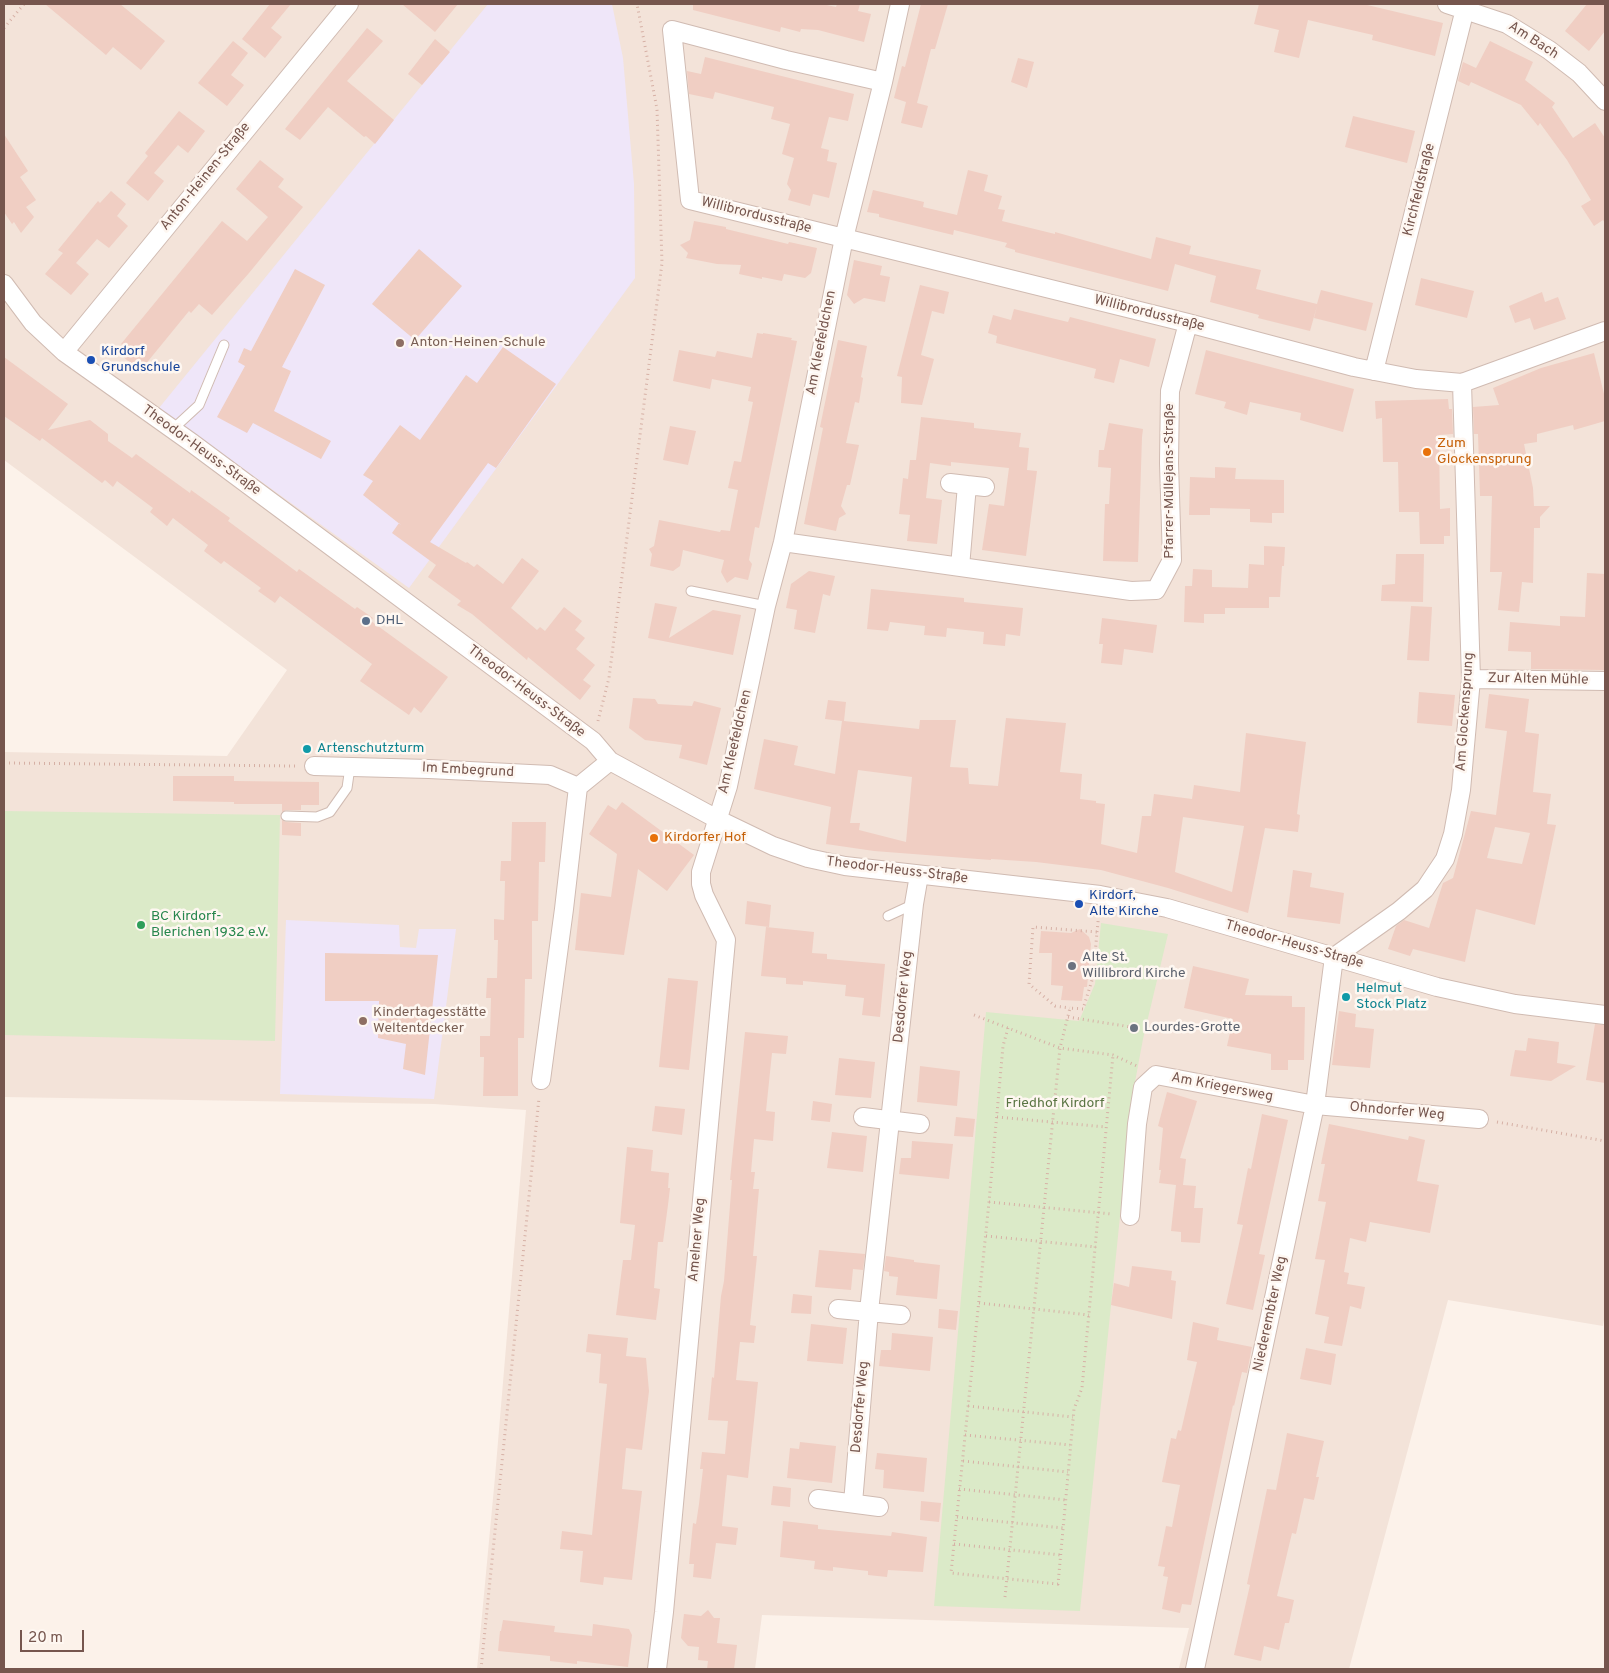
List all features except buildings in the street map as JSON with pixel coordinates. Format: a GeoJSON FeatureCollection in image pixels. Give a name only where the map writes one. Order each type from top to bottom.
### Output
{"type":"FeatureCollection","features":[{"type":"Feature","properties":{"kind":"street","name":"Anton-Heinen-Straße"},"geometry":{"type":"LineString","coordinates":[[64,352],[349,4]]}},
{"type":"Feature","properties":{"kind":"street","name":"Am Kleefeldchen"},"geometry":{"type":"LineString","coordinates":[[717,819],[728,786],[766,606],[783,542],[844,238],[883,82],[900,4]]}},
{"type":"Feature","properties":{"kind":"street","name":"Am Bach"},"geometry":{"type":"LineString","coordinates":[[1447,4],[1507,24],[1549,50],[1579,74],[1605,101]]}},
{"type":"Feature","properties":{"kind":"street","name":"Kirchfeldstraße"},"geometry":{"type":"LineString","coordinates":[[1374,371],[1465,9]]}},
{"type":"Feature","properties":{"kind":"street","name":"Willibrordusstraße"},"geometry":{"type":"LineString","coordinates":[[883,82],[786,60],[672,30],[690,200],[1354,367],[1416,379],[1462,383],[1605,331]]}},
{"type":"Feature","properties":{"kind":"street","name":"Theodor-Heuss-Straße"},"geometry":{"type":"LineString","coordinates":[[4,284],[33,323],[64,352],[172,429],[593,741],[610,762],[717,819],[773,846],[808,858],[845,866],[1100,895],[1148,904],[1437,987],[1515,1004],[1605,1015]]}},
{"type":"Feature","properties":{"kind":"street","name":"Pfarrer-Müllejans-Straße"},"geometry":{"type":"LineString","coordinates":[[783,542],[1131,591],[1156,590],[1172,560],[1169,463],[1170,391],[1188,324]]}},
{"type":"Feature","properties":{"kind":"street","name":"Am Glockensprung"},"geometry":{"type":"LineString","coordinates":[[1334,957],[1413,901],[1425,889],[1445,859],[1453,834],[1461,790],[1471,679],[1462,383]]}},
{"type":"Feature","properties":{"kind":"street"},"geometry":{"type":"LineString","coordinates":[[950,483],[976,486],[960,567]]}},
{"type":"Feature","properties":{"kind":"street","name":"Zur Alten Mühle"},"geometry":{"type":"LineString","coordinates":[[1471,679],[1605,681]]}},
{"type":"Feature","properties":{"kind":"street"},"geometry":{"type":"LineString","coordinates":[[541,1080],[578,787],[610,762]]}},
{"type":"Feature","properties":{"kind":"street","name":"Im Embegrund"},"geometry":{"type":"LineString","coordinates":[[314,766],[350,767],[376,773],[550,775],[578,787]]}},
{"type":"Feature","properties":{"kind":"street","name":"Amelner Weg"},"geometry":{"type":"LineString","coordinates":[[657,1669],[726,940],[704,895],[701,884],[701,872],[717,819]]}},
{"type":"Feature","properties":{"kind":"street","name":"Desdorfer Weg"},"geometry":{"type":"LineString","coordinates":[[852,1503],[869,1312],[914,904],[919,875]]}},
{"type":"Feature","properties":{"kind":"street","name":"Niederembter Weg"},"geometry":{"type":"LineString","coordinates":[[1195,1669],[1315,1105],[1334,957]]}},
{"type":"Feature","properties":{"kind":"street","name":"Am Kriegersweg"},"geometry":{"type":"LineString","coordinates":[[1130,1216],[1143,1086],[1156,1075],[1259,1096],[1315,1105]]}},
{"type":"Feature","properties":{"kind":"street","name":"Ohndorfer Weg"},"geometry":{"type":"LineString","coordinates":[[1315,1105],[1479,1119]]}},
{"type":"Feature","properties":{"kind":"street"},"geometry":{"type":"LineString","coordinates":[[863,1117],[920,1124]]}},
{"type":"Feature","properties":{"kind":"street"},"geometry":{"type":"LineString","coordinates":[[838,1309],[901,1316]]}},
{"type":"Feature","properties":{"kind":"street"},"geometry":{"type":"LineString","coordinates":[[818,1499],[879,1507]]}},
{"type":"Feature","properties":{"kind":"lane"},"geometry":{"type":"LineString","coordinates":[[172,429],[199,405],[224,345]]}},
{"type":"Feature","properties":{"kind":"lane"},"geometry":{"type":"LineString","coordinates":[[691,591],[766,606]]}},
{"type":"Feature","properties":{"kind":"lane"},"geometry":{"type":"LineString","coordinates":[[286,816],[316,816],[330,812],[347,788],[350,767]]}},
{"type":"Feature","properties":{"kind":"lane"},"geometry":{"type":"LineString","coordinates":[[888,916],[914,904]]}},
{"type":"Feature","properties":{"kind":"path"},"geometry":{"type":"LineString","coordinates":[[4,28],[24,4]]}},
{"type":"Feature","properties":{"kind":"path"},"geometry":{"type":"LineString","coordinates":[[593,741],[610,678],[662,263],[657,109],[637,4]]}},
{"type":"Feature","properties":{"kind":"path"},"geometry":{"type":"LineString","coordinates":[[4,763],[314,766]]}},
{"type":"Feature","properties":{"kind":"path"},"geometry":{"type":"LineString","coordinates":[[1033,927],[1097,932],[1092,977],[1083,1009],[1070,1008],[1055,1006],[1029,984],[1033,927]]}},
{"type":"Feature","properties":{"kind":"path"},"geometry":{"type":"LineString","coordinates":[[1005,1597],[1060,1048],[1070,1008]]}},
{"type":"Feature","properties":{"kind":"path"},"geometry":{"type":"LineString","coordinates":[[974,1016],[1060,1048],[1113,1056],[1156,1075]]}},
{"type":"Feature","properties":{"kind":"path"},"geometry":{"type":"LineString","coordinates":[[1068,1017],[1131,1027]]}},
{"type":"Feature","properties":{"kind":"path"},"geometry":{"type":"LineString","coordinates":[[1008,1028],[1003,1046],[986,1236],[951,1573],[1058,1584],[1073,1416],[1082,1388],[1113,1056]]}},
{"type":"Feature","properties":{"kind":"path"},"geometry":{"type":"LineString","coordinates":[[481,1669],[541,1080]]}},
{"type":"Feature","properties":{"kind":"path"},"geometry":{"type":"LineString","coordinates":[[997,1117],[1106,1127]]}},
{"type":"Feature","properties":{"kind":"path"},"geometry":{"type":"LineString","coordinates":[[1479,1119],[1605,1141]]}},
{"type":"Feature","properties":{"kind":"path"},"geometry":{"type":"LineString","coordinates":[[989,1202],[1098,1213]]}},
{"type":"Feature","properties":{"kind":"path"},"geometry":{"type":"LineString","coordinates":[[986,1236],[1096,1247]]}},
{"type":"Feature","properties":{"kind":"path"},"geometry":{"type":"LineString","coordinates":[[979,1303],[1089,1315]]}},
{"type":"Feature","properties":{"kind":"path"},"geometry":{"type":"LineString","coordinates":[[968,1406],[1073,1416]]}},
{"type":"Feature","properties":{"kind":"path"},"geometry":{"type":"LineString","coordinates":[[965,1435],[1070,1445]]}},
{"type":"Feature","properties":{"kind":"path"},"geometry":{"type":"LineString","coordinates":[[963,1462],[1068,1472]]}},
{"type":"Feature","properties":{"kind":"path"},"geometry":{"type":"LineString","coordinates":[[959,1489],[1066,1500]]}},
{"type":"Feature","properties":{"kind":"path"},"geometry":{"type":"LineString","coordinates":[[957,1517],[1063,1528]]}},
{"type":"Feature","properties":{"kind":"path"},"geometry":{"type":"LineString","coordinates":[[954,1544],[1061,1555]]}},
{"type":"Feature","properties":{"kind":"shaded area"},"geometry":{"type":"Polygon","coordinates":[[[4,4],[1605,4],[1605,1315],[1603,1326],[1448,1300],[1349,1669],[1182,1669],[1179,1668],[1189,1628],[762,1615],[755,1669],[477,1669],[526,1110],[434,1104],[4,1097],[4,752],[227,756],[287,670],[4,460],[4,4]]]}},
{"type":"Feature","properties":{"kind":"shaded area","name":"Anton-Heinen-Schule"},"geometry":{"type":"Polygon","coordinates":[[[488,4],[612,4],[623,58],[634,184],[635,278],[409,588],[159,408],[488,4]]]}},
{"type":"Feature","properties":{"kind":"shaded area","name":"Kindertagesstätte Weltentdecker"},"geometry":{"type":"Polygon","coordinates":[[[286,920],[399,925],[400,947],[416,948],[419,929],[456,929],[434,1099],[280,1094],[286,920]]]}},
{"type":"Feature","properties":{"kind":"green space","name":"BC Kirdorf- Blerichen 1932 e.V."},"geometry":{"type":"Polygon","coordinates":[[[4,811],[280,815],[275,1041],[4,1035],[4,811]]]}},
{"type":"Feature","properties":{"kind":"green space","name":"Friedhof Kirdorf"},"geometry":{"type":"Polygon","coordinates":[[[1101,923],[1168,934],[1143,1039],[1132,1098],[1080,1611],[934,1606],[986,1012],[1079,1021],[1095,984],[1101,923]]]}},
{"type":"Feature","properties":{"kind":"place","name":"Anton-Heinen-Schule"},"geometry":{"type":"Point","coordinates":[400,343]}},
{"type":"Feature","properties":{"kind":"place","name":"Kirdorf Grundschule"},"geometry":{"type":"Point","coordinates":[91,360]}},
{"type":"Feature","properties":{"kind":"place","name":"Zum Glockensprung"},"geometry":{"type":"Point","coordinates":[1427,452]}},
{"type":"Feature","properties":{"kind":"place","name":"DHL"},"geometry":{"type":"Point","coordinates":[366,621]}},
{"type":"Feature","properties":{"kind":"place","name":"Artenschutzturm"},"geometry":{"type":"Point","coordinates":[307,749]}},
{"type":"Feature","properties":{"kind":"place","name":"Kirdorfer Hof"},"geometry":{"type":"Point","coordinates":[654,838]}},
{"type":"Feature","properties":{"kind":"place","name":"Kirdorf, Alte Kirche"},"geometry":{"type":"Point","coordinates":[1079,904]}},
{"type":"Feature","properties":{"kind":"place","name":"BC Kirdorf- Blerichen 1932 e.V."},"geometry":{"type":"Point","coordinates":[141,925]}},
{"type":"Feature","properties":{"kind":"place","name":"Alte St. Willibrord Kirche"},"geometry":{"type":"Point","coordinates":[1072,966]}},
{"type":"Feature","properties":{"kind":"place","name":"Helmut Stock Platz"},"geometry":{"type":"Point","coordinates":[1346,997]}},
{"type":"Feature","properties":{"kind":"place","name":"Kindertagesstätte Weltentdecker"},"geometry":{"type":"Point","coordinates":[363,1021]}},
{"type":"Feature","properties":{"kind":"place","name":"Lourdes-Grotte"},"geometry":{"type":"Point","coordinates":[1134,1028]}}]}
